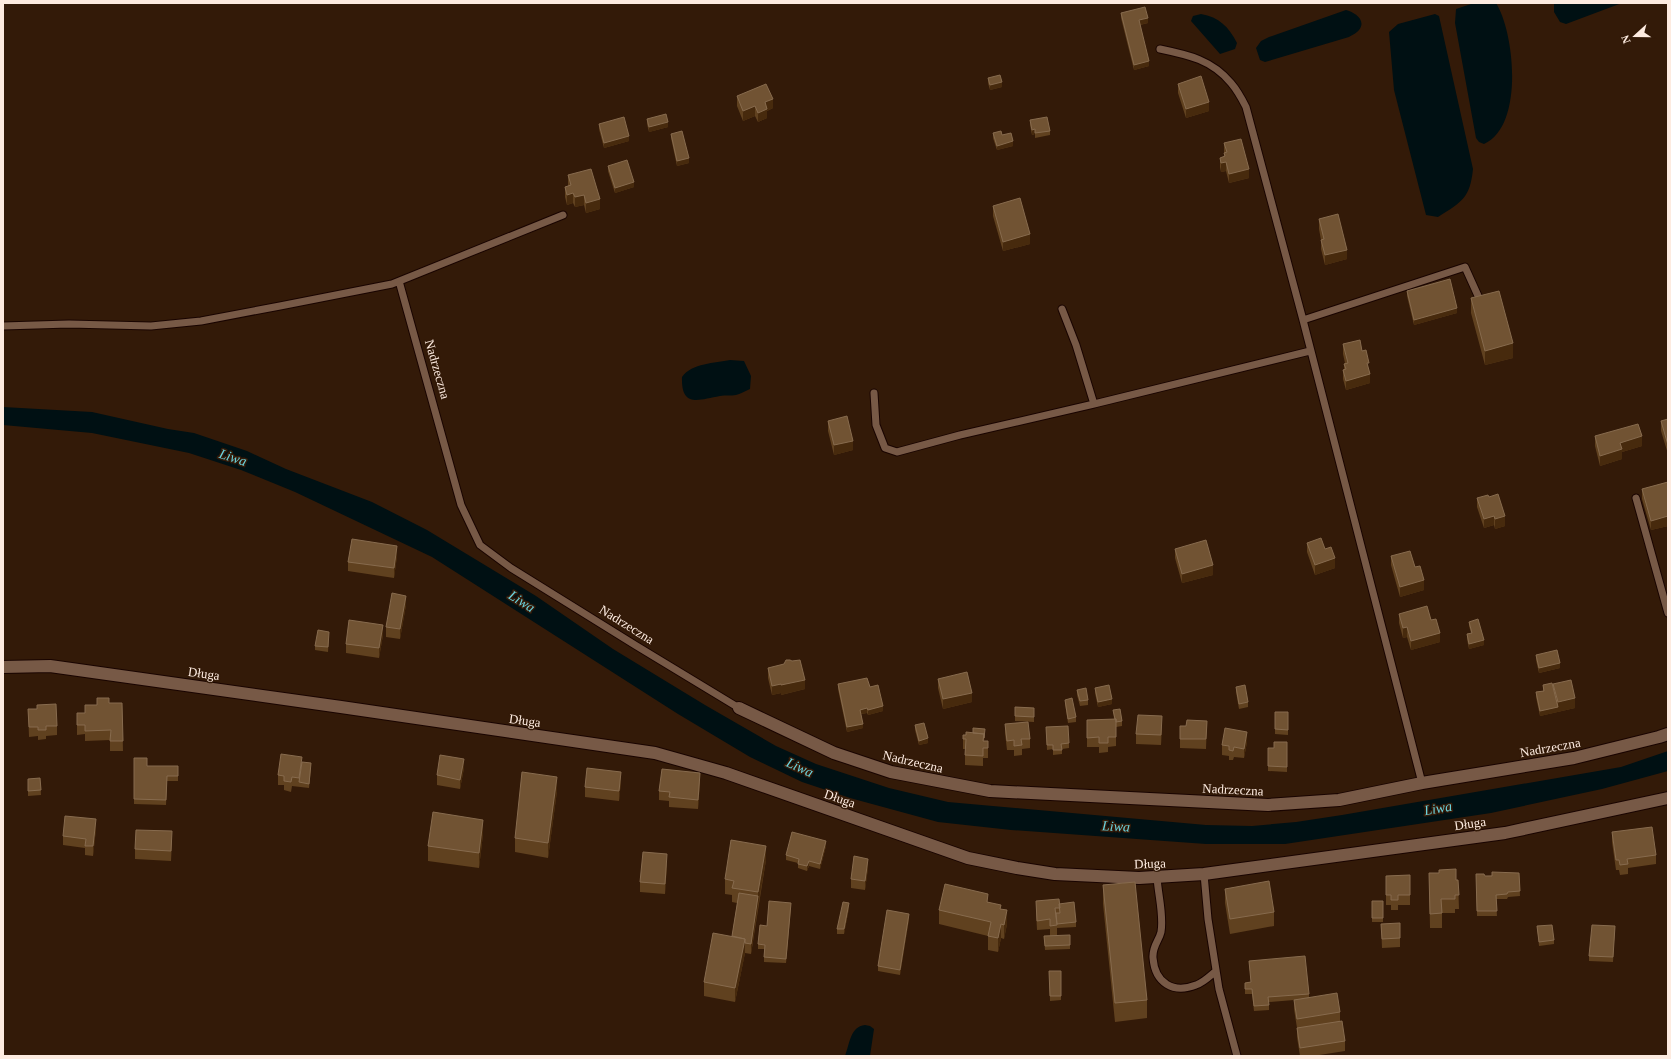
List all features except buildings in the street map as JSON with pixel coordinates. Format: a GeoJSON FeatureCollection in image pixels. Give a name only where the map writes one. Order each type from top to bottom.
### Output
{"type":"FeatureCollection","features":[{"type":"Feature","properties":{"kind":"street","name":"Długa"},"geometry":{"type":"LineString","coordinates":[[3,667],[50,666],[655,753],[726,773],[968,858],[1055,874],[1140,878],[1204,874],[1505,833],[1668,798]]}},
{"type":"Feature","properties":{"kind":"street","name":"Nadrzeczna"},"geometry":{"type":"LineString","coordinates":[[739,708],[834,753],[891,772],[990,791],[1268,805],[1339,800],[1422,783],[1574,758],[1668,734]]}},
{"type":"Feature","properties":{"kind":"lane"},"geometry":{"type":"LineString","coordinates":[[1160,49],[1190,55],[1213,66],[1232,83],[1246,107],[1303,320],[1422,783]]}},
{"type":"Feature","properties":{"kind":"lane"},"geometry":{"type":"LineString","coordinates":[[3,326],[68,324],[151,326],[202,321],[392,284],[563,215]]}},
{"type":"Feature","properties":{"kind":"lane"},"geometry":{"type":"LineString","coordinates":[[1303,320],[1465,267],[1480,298]]}},
{"type":"Feature","properties":{"kind":"lane","name":"Nadrzeczna"},"geometry":{"type":"LineString","coordinates":[[399,281],[461,505],[480,545],[518,572],[739,708]]}},
{"type":"Feature","properties":{"kind":"lane"},"geometry":{"type":"LineString","coordinates":[[1062,308],[1076,345],[1094,404]]}},
{"type":"Feature","properties":{"kind":"lane"},"geometry":{"type":"LineString","coordinates":[[874,393],[876,425],[885,448],[898,452],[960,435],[1310,351]]}},
{"type":"Feature","properties":{"kind":"lane"},"geometry":{"type":"LineString","coordinates":[[1636,498],[1668,613]]}},
{"type":"Feature","properties":{"kind":"lane"},"geometry":{"type":"LineString","coordinates":[[1204,874],[1208,919],[1216,971],[1237,1056]]}},
{"type":"Feature","properties":{"kind":"lane"},"geometry":{"type":"LineString","coordinates":[[1156,877],[1161,919],[1161,934],[1154,945],[1153,958],[1159,977],[1164,983],[1182,989],[1197,985],[1216,971]]}},
{"type":"Feature","properties":{"kind":"water"},"geometry":{"type":"Polygon","coordinates":[[[1474,3],[1496,3],[1503,17],[1508,35],[1511,56],[1512,78],[1510,100],[1505,119],[1497,134],[1484,144],[1479,142],[1476,138],[1455,23],[1456,9],[1474,3]]]}},
{"type":"Feature","properties":{"kind":"water"},"geometry":{"type":"Polygon","coordinates":[[[1554,3],[1622,3],[1566,24],[1560,22],[1554,12],[1554,3]]]}},
{"type":"Feature","properties":{"kind":"water"},"geometry":{"type":"Polygon","coordinates":[[[1346,10],[1356,15],[1361,20],[1361,26],[1356,33],[1349,37],[1265,62],[1260,60],[1256,48],[1261,41],[1346,10]]]}},
{"type":"Feature","properties":{"kind":"water"},"geometry":{"type":"Polygon","coordinates":[[[1201,14],[1218,20],[1231,32],[1237,43],[1235,49],[1220,54],[1191,21],[1193,16],[1201,14]]]}},
{"type":"Feature","properties":{"kind":"water"},"geometry":{"type":"Polygon","coordinates":[[[1435,14],[1439,16],[1473,169],[1470,187],[1467,193],[1459,203],[1438,217],[1426,215],[1394,90],[1389,32],[1398,24],[1435,14]]]}},
{"type":"Feature","properties":{"kind":"water"},"geometry":{"type":"Polygon","coordinates":[[[730,360],[744,361],[751,376],[750,389],[736,395],[698,400],[692,400],[684,394],[682,377],[686,372],[704,364],[730,360]]]}},
{"type":"Feature","properties":{"kind":"water","name":"Liwa"},"geometry":{"type":"Polygon","coordinates":[[[3,407],[92,412],[168,429],[194,433],[247,451],[286,469],[372,502],[427,530],[536,596],[613,649],[776,746],[816,764],[889,788],[948,802],[1206,825],[1252,826],[1296,822],[1342,815],[1621,767],[1668,751],[1668,771],[1602,789],[1491,813],[1285,844],[1206,844],[1011,830],[938,822],[850,798],[802,782],[750,757],[678,714],[432,557],[295,492],[241,470],[189,453],[92,433],[3,425],[3,407]]]}},
{"type":"Feature","properties":{"kind":"water"},"geometry":{"type":"Polygon","coordinates":[[[865,1025],[874,1029],[870,1056],[845,1056],[853,1032],[860,1026],[865,1025]]]}}]}
